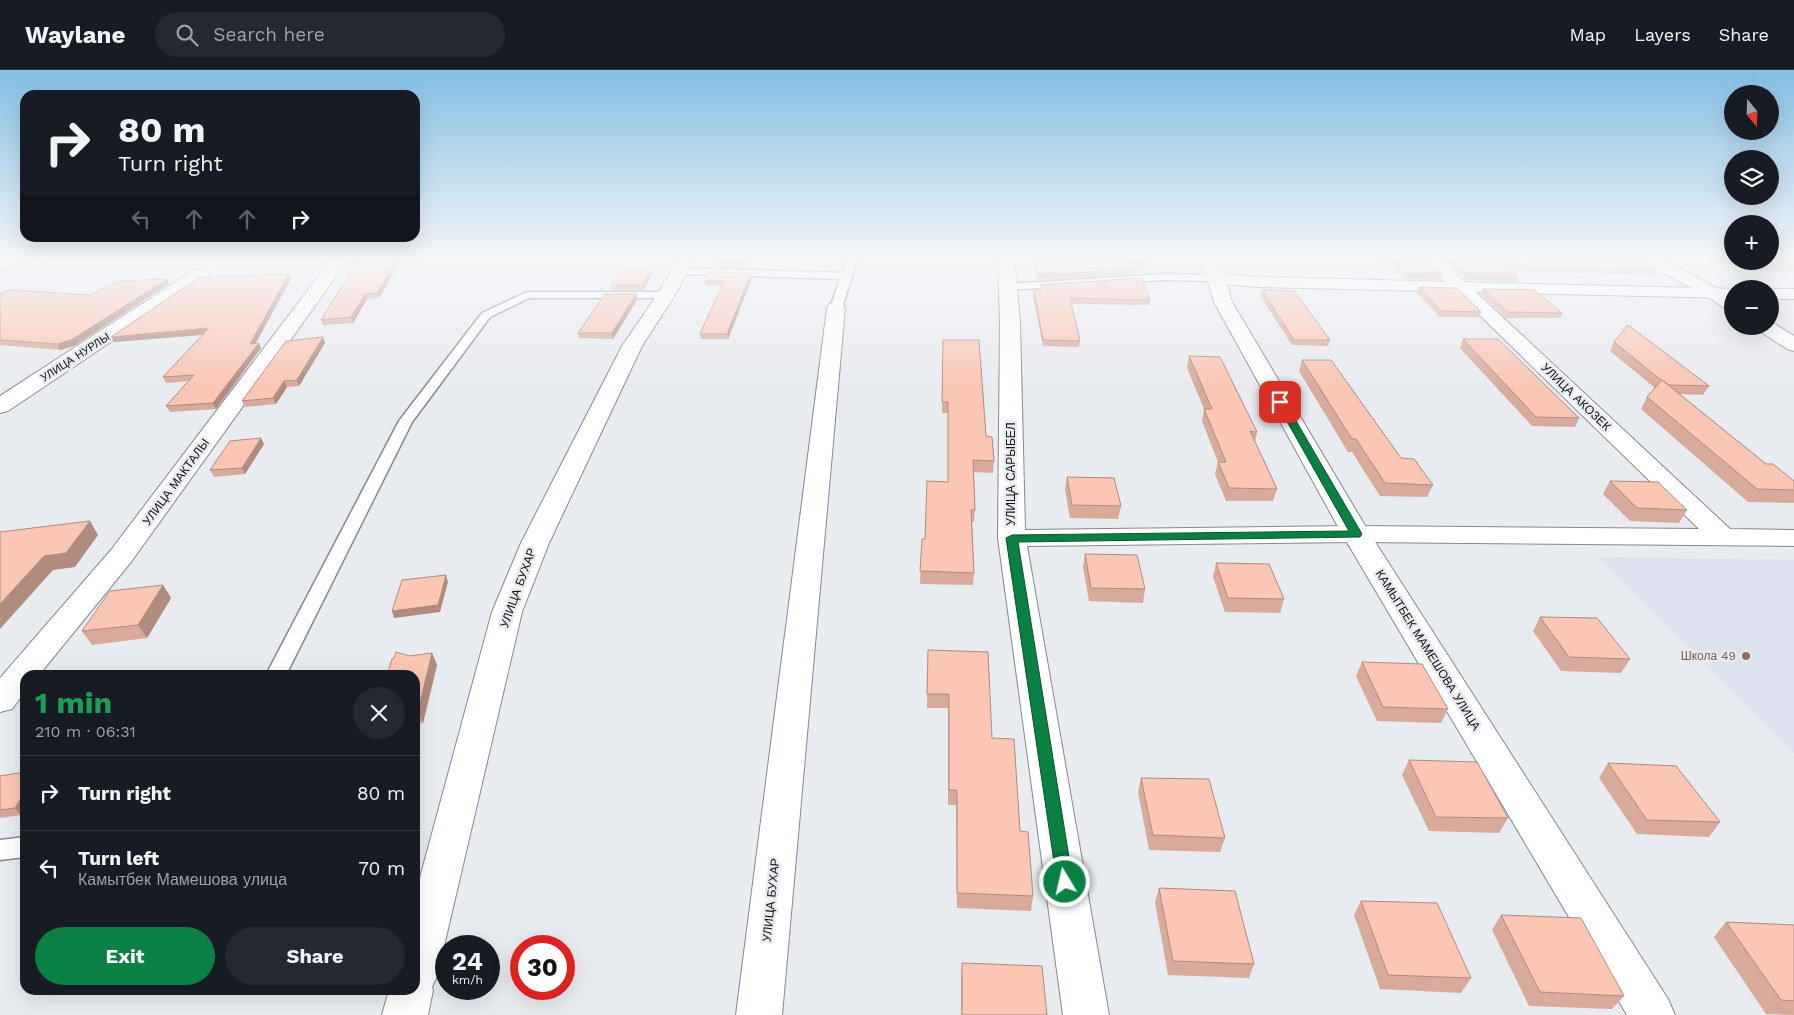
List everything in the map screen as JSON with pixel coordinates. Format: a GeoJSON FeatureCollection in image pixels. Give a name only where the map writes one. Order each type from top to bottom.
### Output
{"type":"FeatureCollection","features":[{"type":"Feature","properties":{"kind":"street","name":"УЛИЦА НУРЛЫ"},"geometry":{"type":"LineString","coordinates":[[0,406],[159,301]]}},
{"type":"Feature","properties":{"kind":"street","name":"УЛИЦА МАКТАЛЫ"},"geometry":{"type":"LineString","coordinates":[[25,670],[121,556],[309,301]]}},
{"type":"Feature","properties":{"kind":"street","name":"УЛИЦА БУХАР"},"geometry":{"type":"LineString","coordinates":[[420,956],[507,612],[535,543],[632,346],[661,301]]}},
{"type":"Feature","properties":{"kind":"street","name":"УЛИЦА САРЫБЕЛ"},"geometry":{"type":"LineString","coordinates":[[1008,301],[1012,538],[1086,1015]]}},
{"type":"Feature","properties":{"kind":"street","name":"КАМЫТБЕК МАМЕШОВА УЛИЦА"},"geometry":{"type":"LineString","coordinates":[[1224,301],[1356,534],[1652,1015]]}},
{"type":"Feature","properties":{"kind":"street","name":"УЛИЦА АКОЗЕК"},"geometry":{"type":"LineString","coordinates":[[1476,301],[1724,538]]}},
{"type":"Feature","properties":{"kind":"street","name":"УЛИЦА БУХАР"},"geometry":{"type":"LineString","coordinates":[[759,1015],[836,308]]}},
{"type":"Feature","properties":{"kind":"street"},"geometry":{"type":"LineString","coordinates":[[1779,335],[1794,345]]}},
{"type":"Feature","properties":{"kind":"street"},"geometry":{"type":"LineString","coordinates":[[1012,538],[1356,534],[1794,538]]}},
{"type":"Feature","properties":{"kind":"street","name":"УЛИЦА МАКТАЛЫ"},"geometry":{"type":"LineString","coordinates":[[0,700],[20,676]]}},
{"type":"Feature","properties":{"kind":"street"},"geometry":{"type":"LineString","coordinates":[[405,1015],[410,995]]}},
{"type":"Feature","properties":{"kind":"lane"},"geometry":{"type":"LineString","coordinates":[[279,670],[406,421],[486,315],[514,301]]}},
{"type":"Feature","properties":{"kind":"lane"},"geometry":{"type":"LineString","coordinates":[[836,308],[839,301]]}},
{"type":"Feature","properties":{"kind":"lane"},"geometry":{"type":"LineString","coordinates":[[0,850],[20,848]]}},
{"type":"Feature","properties":{"kind":"shaded area","name":"Школа 49"},"geometry":{"type":"Polygon","coordinates":[[[1598,557],[1794,560],[1794,753],[1598,557]]]}},
{"type":"Feature","properties":{"kind":"building"},"geometry":{"type":"Polygon","coordinates":[[[0,301],[132,301],[71,340],[57,344],[0,340],[0,301]]]}},
{"type":"Feature","properties":{"kind":"building"},"geometry":{"type":"Polygon","coordinates":[[[164,301],[274,301],[250,344],[259,343],[213,403],[166,406],[194,375],[163,377],[209,328],[111,337],[164,301]]]}},
{"type":"Feature","properties":{"kind":"building"},"geometry":{"type":"Polygon","coordinates":[[[333,301],[361,301],[351,317],[321,320],[333,301]]]}},
{"type":"Feature","properties":{"kind":"building"},"geometry":{"type":"Polygon","coordinates":[[[600,301],[632,301],[612,333],[578,333],[600,301]]]}},
{"type":"Feature","properties":{"kind":"building"},"geometry":{"type":"Polygon","coordinates":[[[715,301],[740,301],[727,334],[700,334],[715,301]]]}},
{"type":"Feature","properties":{"kind":"building"},"geometry":{"type":"Polygon","coordinates":[[[1036,301],[1071,301],[1080,341],[1043,340],[1036,301]]]}},
{"type":"Feature","properties":{"kind":"building"},"geometry":{"type":"Polygon","coordinates":[[[1269,301],[1301,301],[1330,340],[1294,340],[1269,301]]]}},
{"type":"Feature","properties":{"kind":"building"},"geometry":{"type":"Polygon","coordinates":[[[1433,301],[1470,301],[1481,312],[1442,311],[1433,301]]]}},
{"type":"Feature","properties":{"kind":"building"},"geometry":{"type":"Polygon","coordinates":[[[1496,301],[1548,301],[1562,313],[1508,312],[1496,301]]]}},
{"type":"Feature","properties":{"kind":"building"},"geometry":{"type":"Polygon","coordinates":[[[1628,325],[1709,386],[1669,385],[1661,380],[1614,342],[1628,325]]]}},
{"type":"Feature","properties":{"kind":"building"},"geometry":{"type":"Polygon","coordinates":[[[323,337],[297,380],[284,381],[273,398],[242,401],[286,341],[323,337]]]}},
{"type":"Feature","properties":{"kind":"building"},"geometry":{"type":"Polygon","coordinates":[[[1463,339],[1498,339],[1579,418],[1536,417],[1463,339]]]}},
{"type":"Feature","properties":{"kind":"building"},"geometry":{"type":"Polygon","coordinates":[[[943,340],[979,340],[986,436],[992,437],[994,461],[973,460],[975,510],[971,510],[974,573],[920,571],[922,539],[925,539],[927,481],[948,482],[948,402],[942,402],[943,340]]]}},
{"type":"Feature","properties":{"kind":"building"},"geometry":{"type":"Polygon","coordinates":[[[1189,356],[1220,357],[1257,432],[1250,431],[1277,489],[1229,488],[1218,462],[1226,462],[1204,409],[1212,409],[1189,356]]]}},
{"type":"Feature","properties":{"kind":"building"},"geometry":{"type":"Polygon","coordinates":[[[1302,360],[1331,360],[1401,458],[1414,459],[1433,485],[1385,483],[1356,439],[1352,439],[1302,360]]]}},
{"type":"Feature","properties":{"kind":"building"},"geometry":{"type":"Polygon","coordinates":[[[1662,380],[1766,464],[1773,464],[1794,481],[1794,490],[1757,489],[1647,397],[1662,380]]]}},
{"type":"Feature","properties":{"kind":"building"},"geometry":{"type":"Polygon","coordinates":[[[261,438],[242,468],[210,470],[230,441],[261,438]]]}},
{"type":"Feature","properties":{"kind":"building"},"geometry":{"type":"Polygon","coordinates":[[[1067,477],[1114,478],[1121,506],[1072,505],[1067,477]]]}},
{"type":"Feature","properties":{"kind":"building"},"geometry":{"type":"Polygon","coordinates":[[[1610,481],[1658,482],[1687,510],[1637,508],[1610,481]]]}},
{"type":"Feature","properties":{"kind":"building"},"geometry":{"type":"Polygon","coordinates":[[[90,521],[66,553],[44,556],[0,604],[0,532],[90,521]]]}},
{"type":"Feature","properties":{"kind":"building"},"geometry":{"type":"Polygon","coordinates":[[[1085,554],[1137,555],[1145,589],[1091,588],[1085,554]]]}},
{"type":"Feature","properties":{"kind":"building"},"geometry":{"type":"Polygon","coordinates":[[[1216,563],[1269,564],[1284,599],[1228,598],[1216,563]]]}},
{"type":"Feature","properties":{"kind":"building"},"geometry":{"type":"Polygon","coordinates":[[[446,575],[438,605],[392,611],[402,580],[446,575]]]}},
{"type":"Feature","properties":{"kind":"building"},"geometry":{"type":"Polygon","coordinates":[[[163,585],[138,625],[82,631],[110,591],[163,585]]]}},
{"type":"Feature","properties":{"kind":"building"},"geometry":{"type":"Polygon","coordinates":[[[1540,617],[1597,618],[1630,659],[1569,657],[1540,617]]]}},
{"type":"Feature","properties":{"kind":"building"},"geometry":{"type":"Polygon","coordinates":[[[928,650],[988,652],[992,738],[1014,739],[1020,831],[1028,832],[1033,896],[957,893],[957,790],[949,790],[949,694],[927,694],[928,650]]]}},
{"type":"Feature","properties":{"kind":"building"},"geometry":{"type":"Polygon","coordinates":[[[396,652],[410,656],[432,653],[420,703],[420,670],[389,670],[396,652]]]}},
{"type":"Feature","properties":{"kind":"building"},"geometry":{"type":"Polygon","coordinates":[[[1362,662],[1422,664],[1448,709],[1383,707],[1362,662]]]}},
{"type":"Feature","properties":{"kind":"building"},"geometry":{"type":"Polygon","coordinates":[[[1409,760],[1477,762],[1508,818],[1436,817],[1409,760]]]}},
{"type":"Feature","properties":{"kind":"building"},"geometry":{"type":"Polygon","coordinates":[[[1608,763],[1676,766],[1720,822],[1647,820],[1608,763]]]}},
{"type":"Feature","properties":{"kind":"building"},"geometry":{"type":"Polygon","coordinates":[[[20,773],[20,800],[15,808],[0,810],[0,776],[20,773]]]}},
{"type":"Feature","properties":{"kind":"building"},"geometry":{"type":"Polygon","coordinates":[[[1141,778],[1209,779],[1225,838],[1153,835],[1141,778]]]}},
{"type":"Feature","properties":{"kind":"building"},"geometry":{"type":"Polygon","coordinates":[[[1159,888],[1235,891],[1254,964],[1173,961],[1159,888]]]}},
{"type":"Feature","properties":{"kind":"building"},"geometry":{"type":"Polygon","coordinates":[[[1361,901],[1437,903],[1471,978],[1388,975],[1361,901]]]}},
{"type":"Feature","properties":{"kind":"building"},"geometry":{"type":"Polygon","coordinates":[[[1501,915],[1581,918],[1624,996],[1540,992],[1501,915]]]}},
{"type":"Feature","properties":{"kind":"building"},"geometry":{"type":"Polygon","coordinates":[[[1726,922],[1794,925],[1794,1001],[1781,1000],[1726,922]]]}},
{"type":"Feature","properties":{"kind":"building"},"geometry":{"type":"Polygon","coordinates":[[[962,963],[1042,966],[1047,1015],[962,1015],[962,963]]]}},
{"type":"Feature","properties":{"kind":"place","name":"Школа 49"},"geometry":{"type":"Point","coordinates":[1746,656]}},
{"type":"Feature","properties":{"kind":"route"},"geometry":{"type":"LineString","coordinates":[[1065,882],[1012,538],[1356,534],[1280,402]]}}]}
